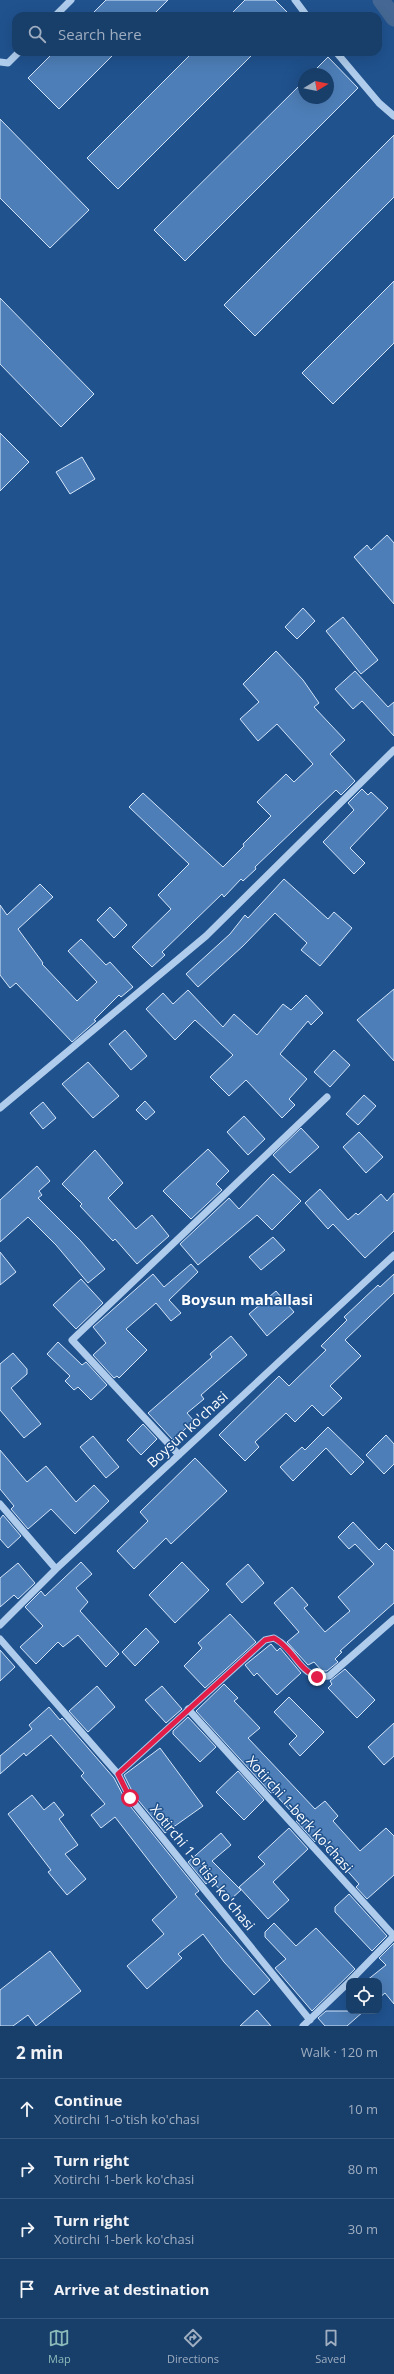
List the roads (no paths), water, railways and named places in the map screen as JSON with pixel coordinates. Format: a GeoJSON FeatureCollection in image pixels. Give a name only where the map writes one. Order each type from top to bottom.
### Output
{"type":"FeatureCollection","features":[{"type":"Feature","properties":{"kind":"street"},"geometry":{"type":"LineString","coordinates":[[59,12],[71,0]]}},
{"type":"Feature","properties":{"kind":"street"},"geometry":{"type":"LineString","coordinates":[[296,0],[305,12]]}},
{"type":"Feature","properties":{"kind":"street"},"geometry":{"type":"LineString","coordinates":[[0,62],[8,63],[15,56]]}},
{"type":"Feature","properties":{"kind":"street"},"geometry":{"type":"LineString","coordinates":[[339,56],[378,103],[394,116]]}},
{"type":"Feature","properties":{"kind":"street"},"geometry":{"type":"LineString","coordinates":[[0,1108],[206,936],[394,750]]}},
{"type":"Feature","properties":{"kind":"street"},"geometry":{"type":"LineString","coordinates":[[179,1455],[72,1340],[327,1097]]}},
{"type":"Feature","properties":{"kind":"street","name":"Boysun ko'chasi"},"geometry":{"type":"LineString","coordinates":[[0,1625],[56,1569],[394,1255]]}},
{"type":"Feature","properties":{"kind":"street"},"geometry":{"type":"LineString","coordinates":[[0,1504],[56,1569]]}},
{"type":"Feature","properties":{"kind":"street"},"geometry":{"type":"LineString","coordinates":[[118,1774],[265,1640],[274,1638],[285,1644],[308,1673],[317,1677],[329,1676],[394,1619]]}},
{"type":"Feature","properties":{"kind":"street","name":"Xotirchi 1-o'tish ko'chasi"},"geometry":{"type":"LineString","coordinates":[[0,1639],[118,1774],[130,1798],[310,2020]]}},
{"type":"Feature","properties":{"kind":"street","name":"Xotirchi 1-berk ko'chasi"},"geometry":{"type":"LineString","coordinates":[[188,1709],[394,1936]]}},
{"type":"Feature","properties":{"kind":"street"},"geometry":{"type":"LineString","coordinates":[[354,1978],[394,1936]]}},
{"type":"Feature","properties":{"kind":"street"},"geometry":{"type":"LineString","coordinates":[[303,2026],[346,1986]]}},
{"type":"Feature","properties":{"kind":"waterway"},"geometry":{"type":"LineString","coordinates":[[381,0],[394,18]]}},
{"type":"Feature","properties":{"kind":"district","name":"Boysun mahallasi"},"geometry":{"type":"Point","coordinates":[247,1299]}}]}
